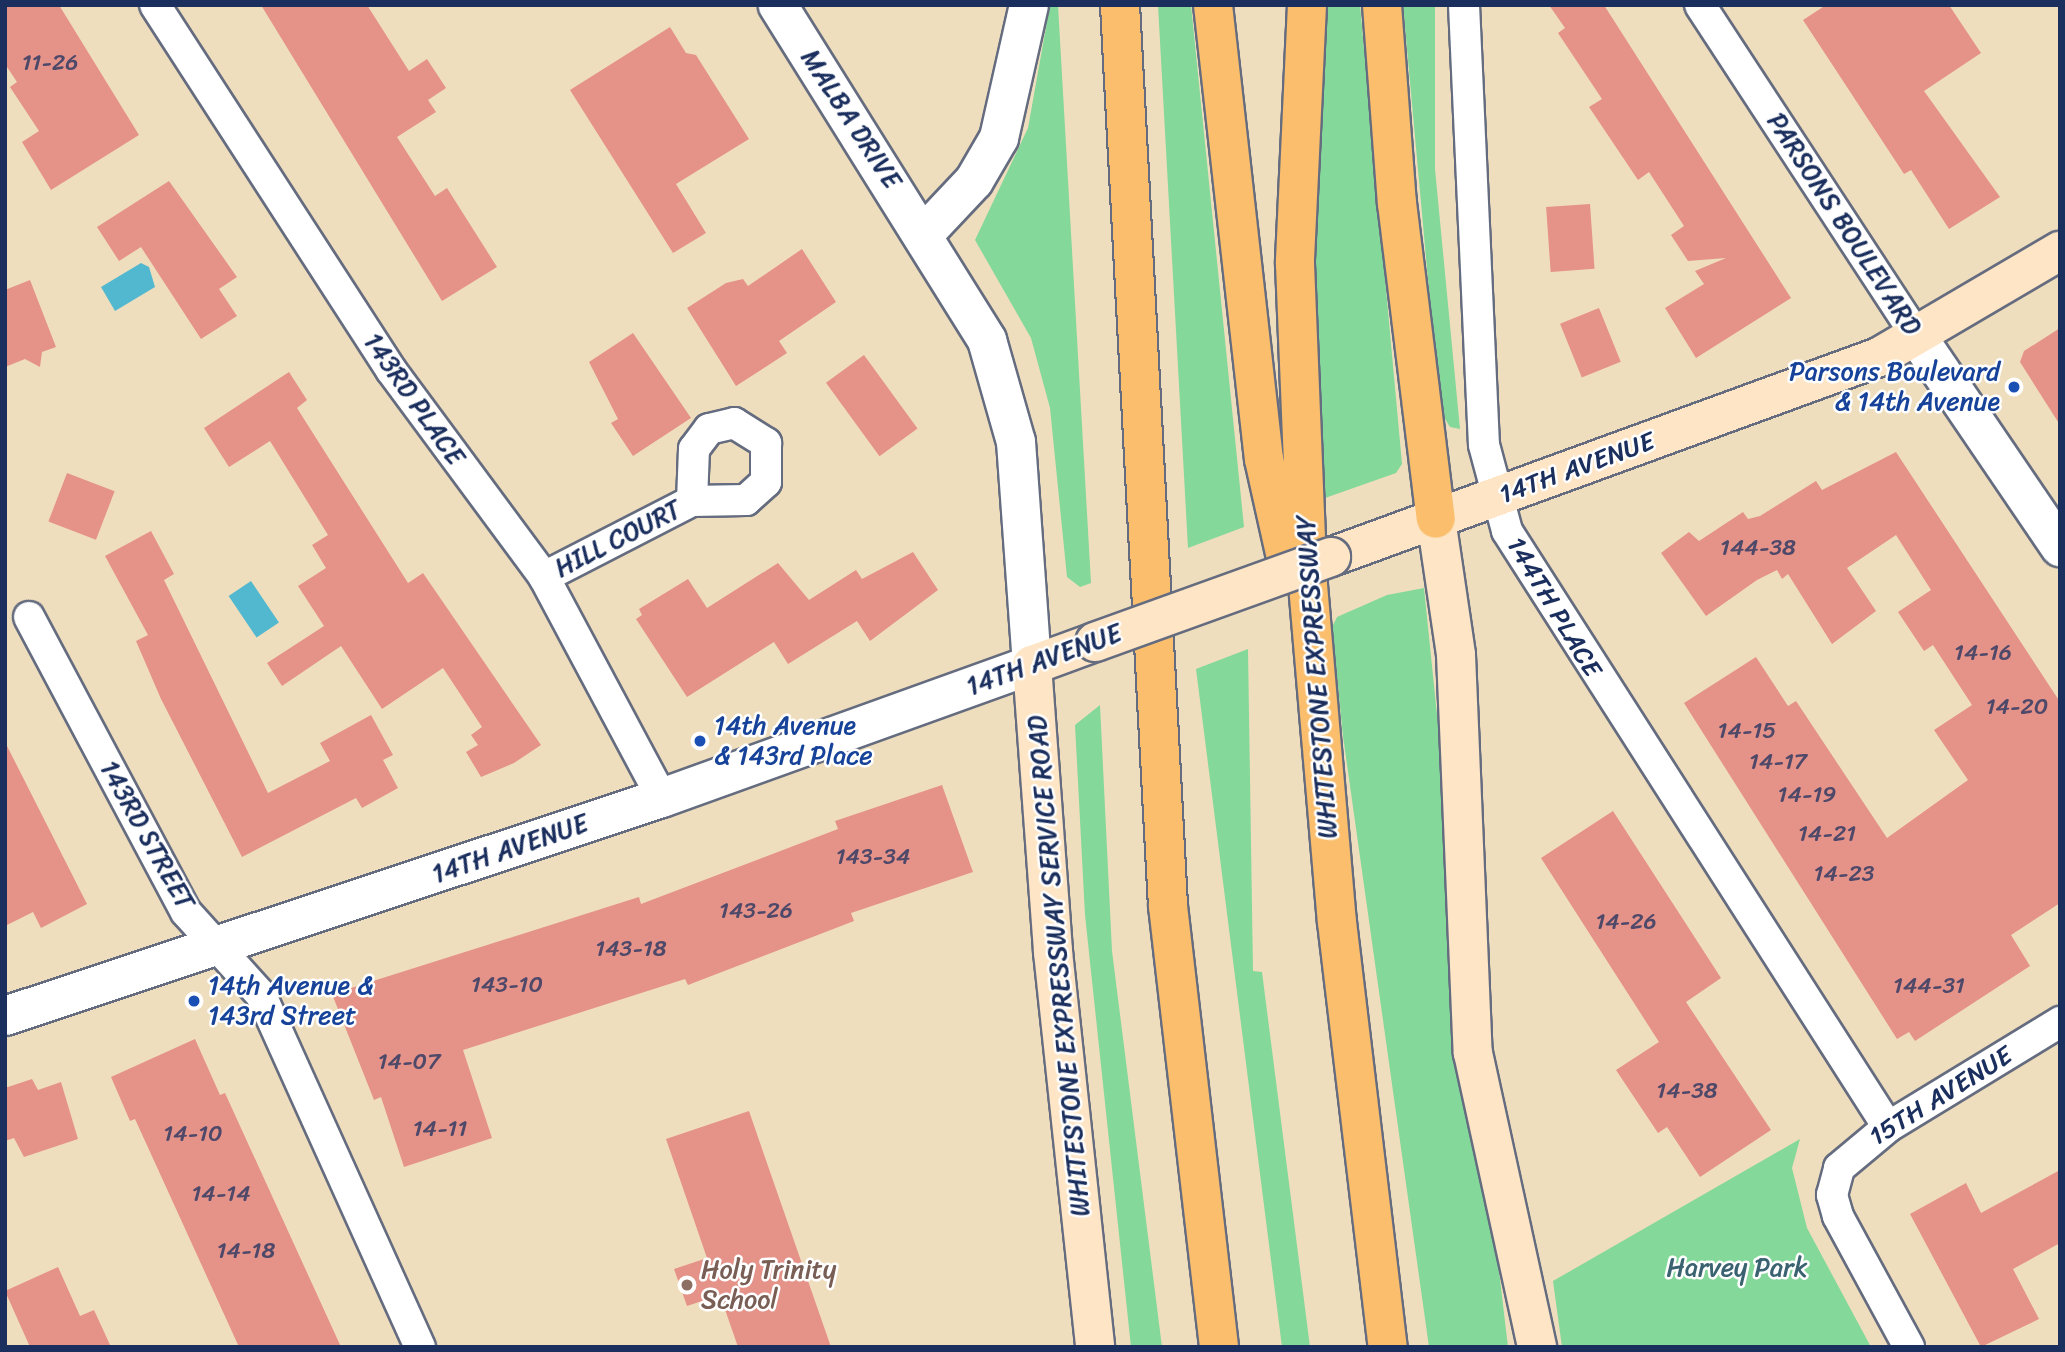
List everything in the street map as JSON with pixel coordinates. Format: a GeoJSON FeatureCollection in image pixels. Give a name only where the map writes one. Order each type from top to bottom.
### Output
{"type":"FeatureCollection","features":[{"type":"Feature","properties":{"kind":"highway"},"geometry":{"type":"LineString","coordinates":[[1120,5],[1168,906],[1219,1347]]}},
{"type":"Feature","properties":{"kind":"highway"},"geometry":{"type":"LineString","coordinates":[[1213,5],[1264,459],[1315,689]]}},
{"type":"Feature","properties":{"kind":"highway","name":"WHITESTONE EXPRESSWAY"},"geometry":{"type":"LineString","coordinates":[[1307,5],[1295,264],[1315,689],[1388,1347]]}},
{"type":"Feature","properties":{"kind":"highway"},"geometry":{"type":"LineString","coordinates":[[1382,5],[1417,389],[1436,519]]}},
{"type":"Feature","properties":{"kind":"main road","name":"14TH AVENUE"},"geometry":{"type":"LineString","coordinates":[[1032,664],[1436,519],[1918,338],[2060,251]]}},
{"type":"Feature","properties":{"kind":"main road"},"geometry":{"type":"LineString","coordinates":[[1436,519],[1456,655],[1473,1053],[1537,1347]]}},
{"type":"Feature","properties":{"kind":"main road","name":"WHITESTONE EXPRESSWAY SERVICE ROAD"},"geometry":{"type":"LineString","coordinates":[[1032,664],[1053,952],[1095,1347]]}},
{"type":"Feature","properties":{"kind":"street","name":"143RD PLACE"},"geometry":{"type":"LineString","coordinates":[[155,5],[391,370],[544,577],[662,798]]}},
{"type":"Feature","properties":{"kind":"street","name":"MALBA DRIVE"},"geometry":{"type":"LineString","coordinates":[[778,5],[925,233]]}},
{"type":"Feature","properties":{"kind":"street"},"geometry":{"type":"LineString","coordinates":[[925,233],[974,181],[999,138],[1029,5]]}},
{"type":"Feature","properties":{"kind":"street","name":"144TH PLACE"},"geometry":{"type":"LineString","coordinates":[[1464,5],[1484,445],[1495,497],[1521,561],[1888,1127]]}},
{"type":"Feature","properties":{"kind":"street","name":"PARSONS BOULEVARD"},"geometry":{"type":"LineString","coordinates":[[1700,5],[1918,338],[2060,547]]}},
{"type":"Feature","properties":{"kind":"street","name":"WHITESTONE EXPRESSWAY SERVICE ROAD"},"geometry":{"type":"LineString","coordinates":[[925,233],[987,340],[1011,414],[1032,664]]}},
{"type":"Feature","properties":{"kind":"street","name":"HILL COURT"},"geometry":{"type":"LineString","coordinates":[[544,577],[692,501]]}},
{"type":"Feature","properties":{"kind":"street","name":"143RD STREET"},"geometry":{"type":"LineString","coordinates":[[29,617],[186,912],[261,995],[420,1347]]}},
{"type":"Feature","properties":{"kind":"street","name":"14TH AVENUE"},"geometry":{"type":"LineString","coordinates":[[5,1016],[662,798],[1032,664]]}},
{"type":"Feature","properties":{"kind":"street","name":"15TH AVENUE"},"geometry":{"type":"LineString","coordinates":[[1909,1347],[1838,1216],[1833,1180],[1852,1153],[1888,1127],[2060,1022]]}},
{"type":"Feature","properties":{"kind":"green space"},"geometry":{"type":"Polygon","coordinates":[[[1050,5],[1058,5],[1091,583],[1080,587],[1067,577],[1050,408],[1031,338],[975,240],[1028,128],[1050,5]]]}},
{"type":"Feature","properties":{"kind":"green space"},"geometry":{"type":"Polygon","coordinates":[[[1158,5],[1191,5],[1244,527],[1188,548],[1158,5]]]}},
{"type":"Feature","properties":{"kind":"green space"},"geometry":{"type":"Polygon","coordinates":[[[1322,5],[1360,5],[1402,464],[1396,473],[1325,498],[1312,307],[1322,5]]]}},
{"type":"Feature","properties":{"kind":"green space"},"geometry":{"type":"Polygon","coordinates":[[[1403,5],[1435,5],[1435,169],[1460,429],[1450,427],[1440,411],[1403,5]]]}},
{"type":"Feature","properties":{"kind":"green space"},"geometry":{"type":"Polygon","coordinates":[[[1424,588],[1461,948],[1508,1347],[1429,1347],[1343,736],[1332,627],[1337,617],[1387,595],[1424,588]]]}},
{"type":"Feature","properties":{"kind":"green space"},"geometry":{"type":"Polygon","coordinates":[[[1248,649],[1253,971],[1262,972],[1310,1347],[1282,1347],[1196,669],[1248,649]]]}},
{"type":"Feature","properties":{"kind":"green space"},"geometry":{"type":"Polygon","coordinates":[[[1100,705],[1112,951],[1162,1347],[1131,1347],[1085,915],[1075,725],[1100,705]]]}},
{"type":"Feature","properties":{"kind":"green space","name":"Harvey Park"},"geometry":{"type":"Polygon","coordinates":[[[1800,1139],[1792,1168],[1807,1228],[1871,1347],[1562,1347],[1553,1281],[1800,1139]]]}},
{"type":"Feature","properties":{"kind":"water"},"geometry":{"type":"Polygon","coordinates":[[[141,263],[149,267],[155,287],[115,311],[101,287],[141,263]]]}},
{"type":"Feature","properties":{"kind":"water"},"geometry":{"type":"Polygon","coordinates":[[[251,581],[279,622],[257,638],[229,596],[251,581]]]}},
{"type":"Feature","properties":{"kind":"building"},"geometry":{"type":"Polygon","coordinates":[[[5,5],[59,5],[139,135],[51,190],[22,142],[39,131],[10,87],[17,82],[5,64],[5,5]]]}},
{"type":"Feature","properties":{"kind":"building"},"geometry":{"type":"Polygon","coordinates":[[[261,5],[367,5],[409,71],[427,59],[446,88],[428,100],[436,112],[397,137],[435,196],[447,188],[497,267],[442,301],[261,5]]]}},
{"type":"Feature","properties":{"kind":"building"},"geometry":{"type":"Polygon","coordinates":[[[1549,5],[1604,5],[1791,298],[1696,358],[1665,308],[1704,284],[1695,271],[1726,258],[1688,261],[1671,235],[1684,226],[1649,172],[1638,180],[1589,107],[1602,99],[1558,33],[1565,28],[1549,5]]]}},
{"type":"Feature","properties":{"kind":"building"},"geometry":{"type":"Polygon","coordinates":[[[1826,5],[1949,5],[1981,53],[1924,91],[2000,197],[1949,229],[1911,170],[1904,174],[1803,20],[1826,5]]]}},
{"type":"Feature","properties":{"kind":"building"},"geometry":{"type":"Polygon","coordinates":[[[670,27],[686,53],[696,55],[749,139],[676,184],[706,233],[673,253],[570,90],[670,27]]]}},
{"type":"Feature","properties":{"kind":"building"},"geometry":{"type":"Polygon","coordinates":[[[169,181],[237,277],[219,289],[237,316],[201,339],[141,247],[119,261],[97,227],[169,181]]]}},
{"type":"Feature","properties":{"kind":"building"},"geometry":{"type":"Polygon","coordinates":[[[1590,204],[1595,269],[1551,272],[1546,207],[1590,204]]]}},
{"type":"Feature","properties":{"kind":"building"},"geometry":{"type":"Polygon","coordinates":[[[802,249],[836,302],[779,341],[787,353],[736,386],[687,308],[726,283],[743,279],[748,286],[802,249]]]}},
{"type":"Feature","properties":{"kind":"building"},"geometry":{"type":"Polygon","coordinates":[[[30,280],[56,347],[42,352],[40,367],[25,359],[5,367],[5,290],[30,280]]]}},
{"type":"Feature","properties":{"kind":"building"},"geometry":{"type":"Polygon","coordinates":[[[1599,308],[1621,362],[1582,378],[1560,324],[1599,308]]]}},
{"type":"Feature","properties":{"kind":"building"},"geometry":{"type":"Polygon","coordinates":[[[2060,328],[2060,425],[2020,362],[2024,351],[2060,328]]]}},
{"type":"Feature","properties":{"kind":"building"},"geometry":{"type":"Polygon","coordinates":[[[633,333],[691,418],[633,456],[611,423],[618,419],[589,362],[633,333]]]}},
{"type":"Feature","properties":{"kind":"building"},"geometry":{"type":"Polygon","coordinates":[[[864,355],[917,429],[879,456],[826,383],[864,355]]]}},
{"type":"Feature","properties":{"kind":"building"},"geometry":{"type":"Polygon","coordinates":[[[289,372],[307,400],[297,408],[408,583],[423,573],[541,745],[514,763],[481,777],[466,752],[478,745],[471,735],[482,727],[443,668],[382,709],[341,646],[282,686],[267,663],[324,626],[298,586],[326,568],[312,545],[328,535],[270,441],[229,467],[204,428],[289,372]]]}},
{"type":"Feature","properties":{"kind":"building"},"geometry":{"type":"Polygon","coordinates":[[[1896,452],[2060,702],[2060,903],[2011,935],[2030,966],[1915,1041],[1909,1032],[1897,1039],[1684,703],[1756,657],[1788,706],[1796,701],[1887,838],[1968,780],[1934,730],[1972,705],[1933,645],[1924,651],[1898,612],[1931,590],[1896,535],[1847,568],[1876,611],[1832,644],[1788,574],[1782,579],[1777,570],[1757,580],[1706,616],[1661,553],[1689,532],[1699,541],[1743,512],[1748,519],[1760,516],[1816,481],[1822,490],[1896,452]]]}},
{"type":"Feature","properties":{"kind":"building"},"geometry":{"type":"Polygon","coordinates":[[[67,473],[115,491],[96,540],[48,522],[67,473]]]}},
{"type":"Feature","properties":{"kind":"building"},"geometry":{"type":"Polygon","coordinates":[[[151,531],[174,574],[164,580],[268,793],[330,761],[320,743],[371,715],[393,755],[383,760],[398,788],[362,808],[356,798],[242,857],[161,699],[136,641],[148,635],[105,556],[151,531]]]}},
{"type":"Feature","properties":{"kind":"building"},"geometry":{"type":"Polygon","coordinates":[[[913,552],[938,590],[870,641],[857,621],[788,664],[774,642],[687,697],[636,619],[642,615],[639,609],[688,579],[707,608],[778,563],[809,600],[856,570],[862,579],[913,552]]]}},
{"type":"Feature","properties":{"kind":"building"},"geometry":{"type":"Polygon","coordinates":[[[5,742],[87,904],[41,928],[33,912],[5,926],[5,742]]]}},
{"type":"Feature","properties":{"kind":"building"},"geometry":{"type":"Polygon","coordinates":[[[942,785],[973,872],[851,913],[854,921],[688,985],[685,979],[463,1050],[492,1138],[404,1167],[381,1097],[374,1100],[332,994],[639,897],[641,904],[838,829],[835,821],[942,785]]]}},
{"type":"Feature","properties":{"kind":"building"},"geometry":{"type":"Polygon","coordinates":[[[1613,811],[1721,978],[1686,1002],[1771,1130],[1700,1177],[1667,1127],[1658,1133],[1616,1070],[1659,1042],[1541,858],[1613,811]]]}},
{"type":"Feature","properties":{"kind":"building"},"geometry":{"type":"Polygon","coordinates":[[[195,1039],[220,1095],[225,1093],[341,1347],[239,1347],[135,1119],[130,1121],[111,1077],[195,1039]]]}},
{"type":"Feature","properties":{"kind":"building"},"geometry":{"type":"Polygon","coordinates":[[[32,1079],[38,1090],[61,1082],[78,1139],[24,1157],[14,1138],[5,1141],[5,1088],[32,1079]]]}},
{"type":"Feature","properties":{"kind":"building"},"geometry":{"type":"Polygon","coordinates":[[[749,1111],[831,1347],[738,1347],[720,1295],[687,1306],[674,1269],[707,1258],[666,1139],[749,1111]]]}},
{"type":"Feature","properties":{"kind":"building"},"geometry":{"type":"Polygon","coordinates":[[[2060,1170],[2060,1243],[2013,1269],[2039,1319],[1981,1347],[1910,1214],[1966,1183],[1981,1213],[2060,1170]]]}},
{"type":"Feature","properties":{"kind":"building"},"geometry":{"type":"Polygon","coordinates":[[[58,1267],[80,1316],[94,1310],[111,1347],[30,1347],[5,1291],[58,1267]]]}},
{"type":"Feature","properties":{"kind":"place","name":"Parsons Boulevard & 14th Avenue"},"geometry":{"type":"Point","coordinates":[2014,387]}},
{"type":"Feature","properties":{"kind":"place","name":"14th Avenue & 143rd Place"},"geometry":{"type":"Point","coordinates":[700,741]}},
{"type":"Feature","properties":{"kind":"place","name":"14th Avenue & 143rd Street"},"geometry":{"type":"Point","coordinates":[194,1001]}},
{"type":"Feature","properties":{"kind":"place","name":"Holy Trinity School"},"geometry":{"type":"Point","coordinates":[687,1285]}}]}
